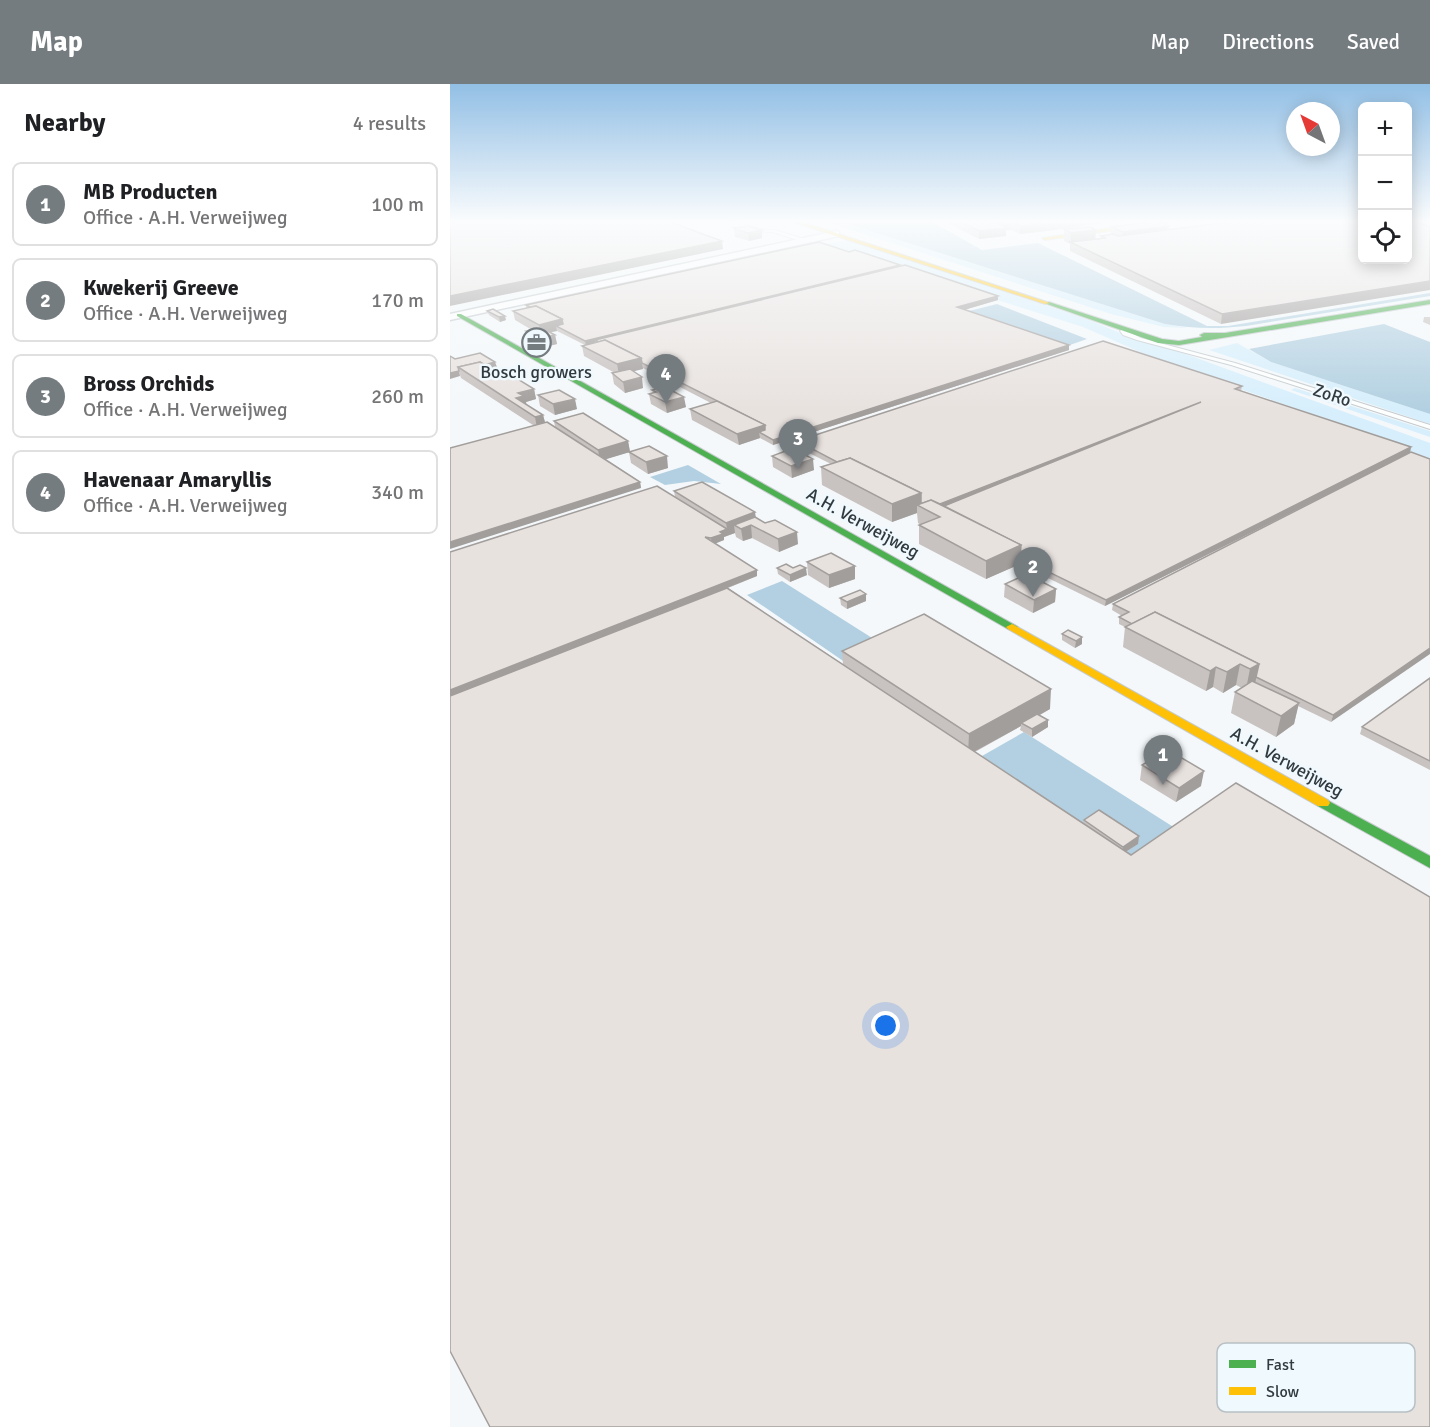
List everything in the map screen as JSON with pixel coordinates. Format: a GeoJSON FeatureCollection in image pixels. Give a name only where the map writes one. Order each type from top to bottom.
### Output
{"type":"FeatureCollection","features":[{"type":"Feature","properties":{"kind":"street","name":"A.H. Verweijweg"},"geometry":{"type":"LineString","coordinates":[[454,316],[601,285]]}},
{"type":"Feature","properties":{"kind":"street"},"geometry":{"type":"LineString","coordinates":[[991,285],[1161,341],[1179,343],[1430,302]]}},
{"type":"Feature","properties":{"kind":"street","name":"A.H. Verweijweg"},"geometry":{"type":"LineString","coordinates":[[454,316],[1430,863]]}},
{"type":"Feature","properties":{"kind":"street"},"geometry":{"type":"LineString","coordinates":[[1122,328],[1167,338],[1225,334]]}},
{"type":"Feature","properties":{"kind":"street"},"geometry":{"type":"LineString","coordinates":[[1155,335],[1179,343]]}},
{"type":"Feature","properties":{"kind":"lane","name":"ZoRo"},"geometry":{"type":"LineString","coordinates":[[1122,328],[1125,334],[1139,339],[1233,364],[1430,427]]}},
{"type":"Feature","properties":{"kind":"lane","name":"ZoRo"},"geometry":{"type":"LineString","coordinates":[[1179,343],[1233,364]]}},
{"type":"Feature","properties":{"kind":"shaded area"},"geometry":{"type":"Polygon","coordinates":[[[948,285],[983,285],[1084,318],[1133,338],[1183,353],[1430,443],[1430,459],[1338,423],[1165,363],[1083,327],[948,285]]]}},
{"type":"Feature","properties":{"kind":"shaded area"},"geometry":{"type":"Polygon","coordinates":[[[1020,285],[1040,285],[1165,324],[1188,328],[1164,327],[1111,314],[1020,285]]]}},
{"type":"Feature","properties":{"kind":"shaded area"},"geometry":{"type":"Polygon","coordinates":[[[1040,285],[1123,285],[1207,326],[1228,326],[1430,293],[1430,296],[1246,326],[1206,328],[1165,324],[1040,285]]]}},
{"type":"Feature","properties":{"kind":"shaded area"},"geometry":{"type":"Polygon","coordinates":[[[997,304],[1087,339],[1067,346],[965,312],[997,304]]]}},
{"type":"Feature","properties":{"kind":"shaded area"},"geometry":{"type":"Polygon","coordinates":[[[1384,324],[1430,342],[1430,414],[1271,362],[1249,349],[1384,324]]]}},
{"type":"Feature","properties":{"kind":"shaded area"},"geometry":{"type":"Polygon","coordinates":[[[1237,343],[1271,362],[1430,414],[1430,424],[1209,350],[1237,343]]]}},
{"type":"Feature","properties":{"kind":"shaded area"},"geometry":{"type":"Polygon","coordinates":[[[1295,388],[1430,431],[1430,437],[1291,390],[1295,388]]]}},
{"type":"Feature","properties":{"kind":"shaded area"},"geometry":{"type":"Polygon","coordinates":[[[688,465],[721,484],[694,481],[665,485],[650,477],[688,465]]]}},
{"type":"Feature","properties":{"kind":"shaded area"},"geometry":{"type":"Polygon","coordinates":[[[782,581],[888,648],[852,667],[747,595],[782,581]]]}},
{"type":"Feature","properties":{"kind":"shaded area"},"geometry":{"type":"Polygon","coordinates":[[[1024,732],[1175,828],[1130,856],[982,756],[1024,732]]]}},
{"type":"Feature","properties":{"kind":"building"},"geometry":{"type":"Polygon","coordinates":[[[450,285],[506,285],[450,296],[450,285]]]}},
{"type":"Feature","properties":{"kind":"building"},"geometry":{"type":"Polygon","coordinates":[[[621,285],[818,285],[585,341],[556,326],[563,324],[562,319],[536,306],[526,305],[621,285]]]}},
{"type":"Feature","properties":{"kind":"building"},"geometry":{"type":"Polygon","coordinates":[[[824,285],[964,285],[998,296],[957,307],[1069,345],[773,440],[759,432],[765,430],[765,425],[642,363],[641,358],[605,340],[599,342],[595,340],[824,285]]]}},
{"type":"Feature","properties":{"kind":"building"},"geometry":{"type":"Polygon","coordinates":[[[1160,285],[1407,285],[1222,314],[1160,285]]]}},
{"type":"Feature","properties":{"kind":"building"},"geometry":{"type":"Polygon","coordinates":[[[536,306],[562,319],[539,325],[513,311],[536,306]]]}},
{"type":"Feature","properties":{"kind":"building"},"geometry":{"type":"Polygon","coordinates":[[[493,309],[505,316],[499,317],[487,311],[493,309]]]}},
{"type":"Feature","properties":{"kind":"building"},"geometry":{"type":"Polygon","coordinates":[[[542,328],[555,335],[539,338],[526,331],[542,328]]]}},
{"type":"Feature","properties":{"kind":"building"},"geometry":{"type":"Polygon","coordinates":[[[605,340],[641,358],[617,364],[582,346],[605,340]]]}},
{"type":"Feature","properties":{"kind":"building"},"geometry":{"type":"Polygon","coordinates":[[[1103,341],[1242,386],[1235,389],[1411,447],[1106,600],[1049,572],[1035,578],[1019,572],[1035,565],[1020,557],[1021,545],[944,506],[1201,402],[940,504],[931,500],[921,504],[921,493],[850,458],[837,462],[805,445],[796,448],[788,444],[1103,341]]]}},
{"type":"Feature","properties":{"kind":"building"},"geometry":{"type":"Polygon","coordinates":[[[480,353],[495,362],[484,365],[480,362],[458,367],[459,371],[450,373],[450,356],[455,359],[480,353]]]}},
{"type":"Feature","properties":{"kind":"building"},"geometry":{"type":"Polygon","coordinates":[[[480,362],[499,373],[506,372],[534,389],[518,393],[524,396],[516,398],[543,415],[535,417],[458,367],[480,362]]]}},
{"type":"Feature","properties":{"kind":"building"},"geometry":{"type":"Polygon","coordinates":[[[630,369],[642,377],[623,382],[612,373],[630,369]]]}},
{"type":"Feature","properties":{"kind":"building"},"geometry":{"type":"Polygon","coordinates":[[[665,387],[684,397],[665,402],[649,394],[656,392],[652,390],[665,387]]]}},
{"type":"Feature","properties":{"kind":"building"},"geometry":{"type":"Polygon","coordinates":[[[559,390],[575,399],[553,404],[538,395],[559,390]]]}},
{"type":"Feature","properties":{"kind":"building"},"geometry":{"type":"Polygon","coordinates":[[[717,401],[765,425],[737,434],[690,409],[717,401]]]}},
{"type":"Feature","properties":{"kind":"building"},"geometry":{"type":"Polygon","coordinates":[[[583,413],[628,441],[598,450],[554,421],[583,413]]]}},
{"type":"Feature","properties":{"kind":"building"},"geometry":{"type":"Polygon","coordinates":[[[547,422],[640,482],[450,542],[450,448],[547,422]]]}},
{"type":"Feature","properties":{"kind":"building"},"geometry":{"type":"Polygon","coordinates":[[[649,446],[667,456],[646,462],[629,452],[649,446]]]}},
{"type":"Feature","properties":{"kind":"building"},"geometry":{"type":"Polygon","coordinates":[[[788,450],[796,454],[800,452],[813,459],[791,466],[772,456],[788,450]]]}},
{"type":"Feature","properties":{"kind":"building"},"geometry":{"type":"Polygon","coordinates":[[[1411,452],[1430,459],[1430,648],[1333,715],[1256,677],[1259,664],[1155,612],[1132,624],[1119,617],[1129,612],[1113,604],[1411,452]]]}},
{"type":"Feature","properties":{"kind":"building"},"geometry":{"type":"Polygon","coordinates":[[[850,458],[921,493],[892,504],[821,467],[850,458]]]}},
{"type":"Feature","properties":{"kind":"building"},"geometry":{"type":"Polygon","coordinates":[[[702,482],[755,512],[726,523],[674,491],[702,482]]]}},
{"type":"Feature","properties":{"kind":"building"},"geometry":{"type":"Polygon","coordinates":[[[657,486],[727,529],[720,532],[723,534],[711,538],[705,537],[757,570],[450,690],[450,552],[657,486]]]}},
{"type":"Feature","properties":{"kind":"building"},"geometry":{"type":"Polygon","coordinates":[[[931,500],[1021,545],[986,561],[919,525],[940,517],[917,505],[931,500]]]}},
{"type":"Feature","properties":{"kind":"building"},"geometry":{"type":"Polygon","coordinates":[[[755,517],[765,523],[775,520],[797,532],[778,539],[751,525],[741,529],[734,525],[755,517]]]}},
{"type":"Feature","properties":{"kind":"building"},"geometry":{"type":"Polygon","coordinates":[[[831,553],[855,566],[829,575],[807,562],[831,553]]]}},
{"type":"Feature","properties":{"kind":"building"},"geometry":{"type":"Polygon","coordinates":[[[786,564],[793,568],[800,565],[806,568],[790,575],[777,568],[786,564]]]}},
{"type":"Feature","properties":{"kind":"building"},"geometry":{"type":"Polygon","coordinates":[[[1027,574],[1056,589],[1034,600],[1005,584],[1027,574]]]}},
{"type":"Feature","properties":{"kind":"building"},"geometry":{"type":"Polygon","coordinates":[[[727,588],[1131,855],[1236,783],[1430,897],[1430,1427],[490,1427],[450,1351],[450,696],[727,588]]]}},
{"type":"Feature","properties":{"kind":"building"},"geometry":{"type":"Polygon","coordinates":[[[860,590],[866,594],[847,602],[840,598],[860,590]]]}},
{"type":"Feature","properties":{"kind":"building"},"geometry":{"type":"Polygon","coordinates":[[[1155,612],[1259,664],[1250,669],[1240,664],[1227,672],[1216,667],[1210,671],[1125,627],[1155,612]]]}},
{"type":"Feature","properties":{"kind":"building"},"geometry":{"type":"Polygon","coordinates":[[[924,614],[1051,689],[969,734],[842,651],[924,614]]]}},
{"type":"Feature","properties":{"kind":"building"},"geometry":{"type":"Polygon","coordinates":[[[1068,630],[1082,637],[1076,641],[1062,634],[1068,630]]]}},
{"type":"Feature","properties":{"kind":"building"},"geometry":{"type":"Polygon","coordinates":[[[1430,678],[1430,761],[1362,727],[1430,678]]]}},
{"type":"Feature","properties":{"kind":"building"},"geometry":{"type":"Polygon","coordinates":[[[1252,681],[1299,703],[1281,716],[1235,692],[1252,681]]]}},
{"type":"Feature","properties":{"kind":"building"},"geometry":{"type":"Polygon","coordinates":[[[1037,714],[1048,720],[1032,729],[1021,723],[1037,714]]]}},
{"type":"Feature","properties":{"kind":"building"},"geometry":{"type":"Polygon","coordinates":[[[1163,747],[1204,771],[1179,788],[1142,765],[1157,756],[1153,753],[1163,747]]]}},
{"type":"Feature","properties":{"kind":"building"},"geometry":{"type":"Polygon","coordinates":[[[1099,810],[1139,836],[1123,847],[1084,820],[1099,810]]]}},
{"type":"Feature","properties":{"kind":"traffic: fast"},"geometry":{"type":"LineString","coordinates":[[1204,335],[1225,335],[1430,302]]}},
{"type":"Feature","properties":{"kind":"traffic: fast"},"geometry":{"type":"LineString","coordinates":[[1047,303],[1161,341],[1179,343],[1225,335]]}},
{"type":"Feature","properties":{"kind":"traffic: fast"},"geometry":{"type":"LineString","coordinates":[[459,315],[1012,627]]}},
{"type":"Feature","properties":{"kind":"traffic: fast"},"geometry":{"type":"LineString","coordinates":[[1323,803],[1430,863]]}},
{"type":"Feature","properties":{"kind":"traffic: slow"},"geometry":{"type":"LineString","coordinates":[[990,285],[1047,303]]}},
{"type":"Feature","properties":{"kind":"traffic: slow"},"geometry":{"type":"LineString","coordinates":[[1012,627],[1323,803]]}},
{"type":"Feature","properties":{"kind":"place","name":"Bosch growers"},"geometry":{"type":"Point","coordinates":[536,343]}},
{"type":"Feature","properties":{"kind":"place","name":"Havenaar Amaryllis"},"geometry":{"type":"Point","coordinates":[666,404]}},
{"type":"Feature","properties":{"kind":"place","name":"Bross Orchids"},"geometry":{"type":"Point","coordinates":[798,469]}},
{"type":"Feature","properties":{"kind":"place","name":"Kwekerij Greeve"},"geometry":{"type":"Point","coordinates":[1033,597]}},
{"type":"Feature","properties":{"kind":"place","name":"MB Producten"},"geometry":{"type":"Point","coordinates":[1163,785]}}]}
